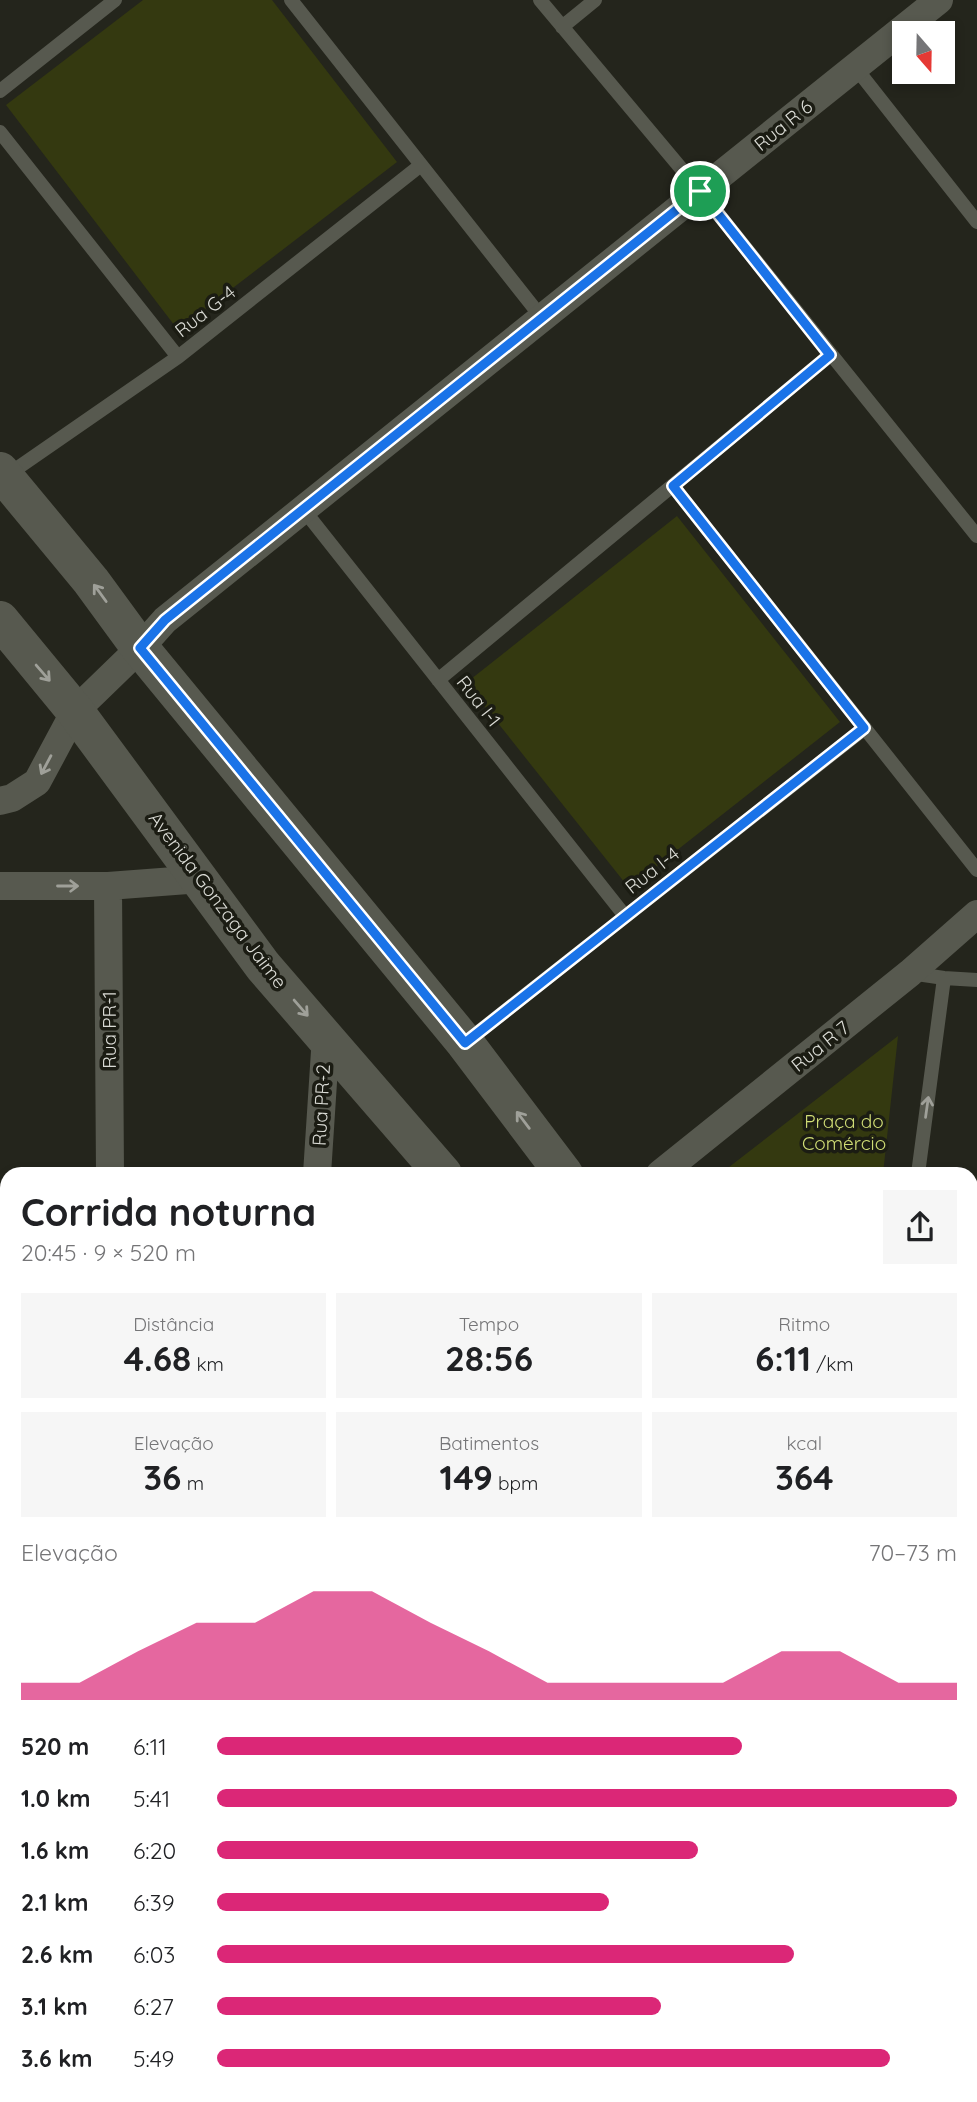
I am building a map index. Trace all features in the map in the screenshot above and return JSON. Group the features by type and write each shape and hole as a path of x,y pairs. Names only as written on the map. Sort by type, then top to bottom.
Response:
{"main road":[{"path":"3,474 91,581 140,648 465,1043 559,1167"},
{"name":"Avenida Gonzaga Jaime","path":"0,620 75,711 263,966 437,1167"}],"street":[{"name":"Rua R 6","path":"0,801 12,798 37,782 75,711 165,620 939,0"},
{"path":"0,886 108,886 201,879"},
{"name":"Rua PR-1","path":"108,886 110,1167"},
{"name":"Rua R 7","path":"669,1167 910,973 977,914"},
{"name":"Rua PR-2","path":"317,1167 326,1036"}],"lane":[{"path":"0,91 116,0"},
{"path":"291,0 542,318"},
{"path":"540,0 700,191 977,536"},
{"path":"562,27 595,0"},
{"path":"855,67 977,222"},
{"path":"0,132 178,357"},
{"name":"Rua G-4","path":"3,474 178,357 422,166"},
{"path":"438,680 830,355"},
{"path":"673,486 977,870"},
{"name":"Rua I-1","path":"303,509 625,916"},
{"name":"Rua I-4","path":"465,1043 864,728"},
{"path":"910,973 977,980"},
{"path":"919,1167 944,978"}],"green space":[{"path":"143,0 272,0 397,162 178,330 6,105"},
{"path":"677,516 840,722 629,888 466,683"},
{"name":"Praça do Comércio","path":"898,1036 884,1167 729,1167"}],"route":[{"path":"700,191 830,355 673,486 864,728 465,1043 140,648 165,620 700,191"}]}
